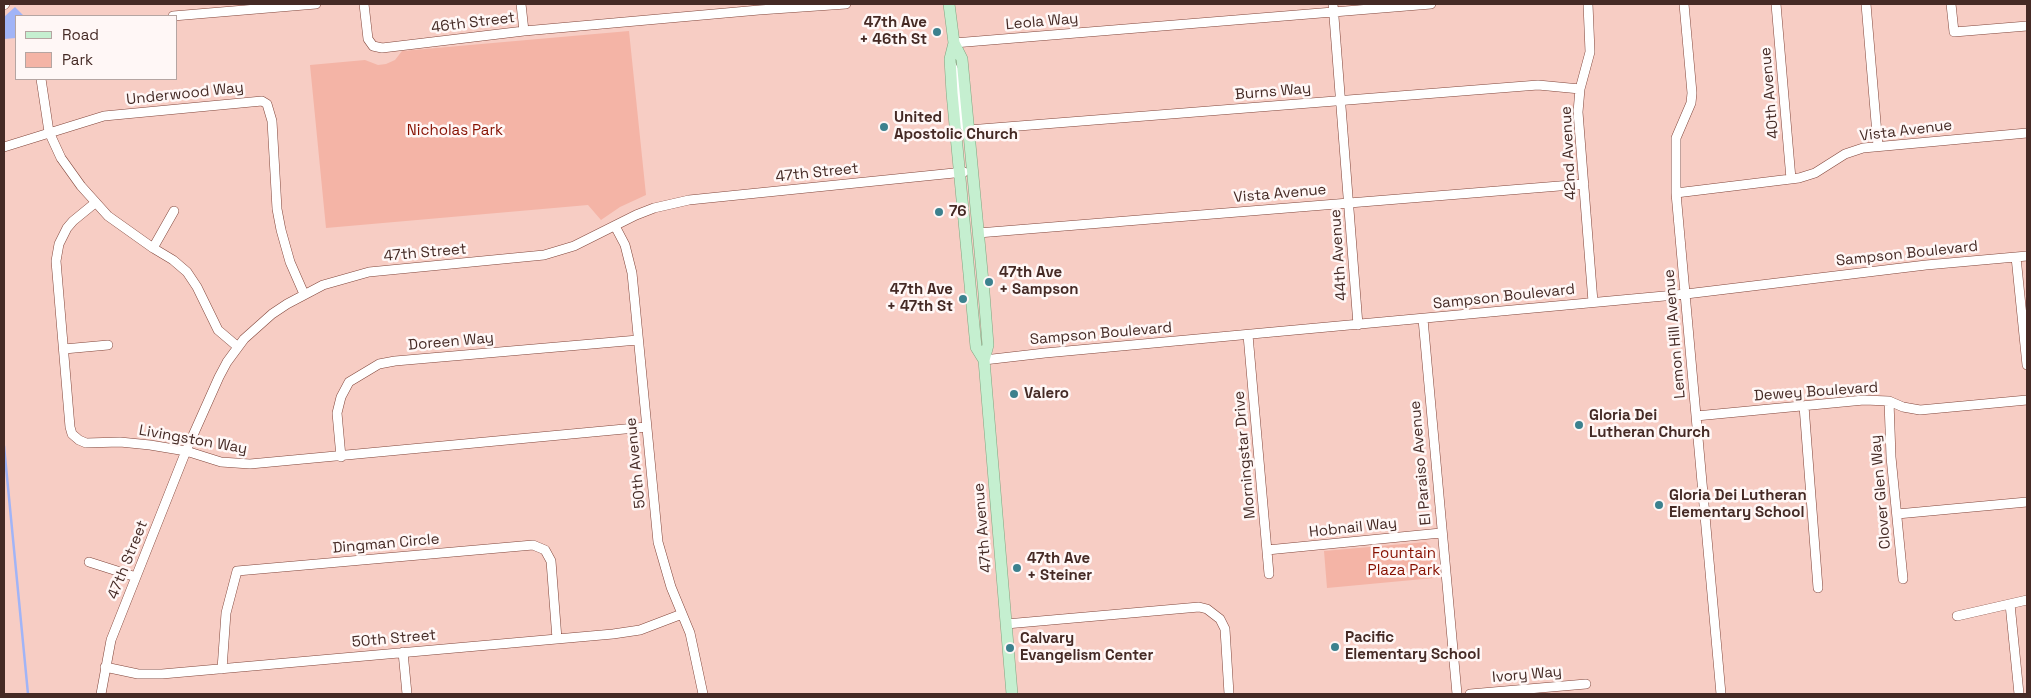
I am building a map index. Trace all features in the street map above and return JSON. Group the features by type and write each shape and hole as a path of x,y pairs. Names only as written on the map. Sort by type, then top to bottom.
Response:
{"main road":[{"name":"47th Avenue","path":"950,4 954,43 950,60 959,172 976,347 984,360"},
{"name":"47th Avenue","path":"954,43 962,59 988,345 984,360 1012,694"}],"street":[{"path":"178,16 316,4"},
{"name":"46th Street","path":"364,4 368,38 373,46 382,48 524,31 739,11 846,4"},
{"path":"521,4 524,31"},
{"name":"Leola Way","path":"954,43 1333,7 1431,4"},
{"name":"42nd Avenue","path":"1588,4 1590,52 1580,89 1578,128 1593,302"},
{"name":"Lemon Hill Avenue","path":"1684,4 1692,93 1691,103 1676,138 1676,193 1720,694"},
{"name":"40th Avenue","path":"1776,4 1791,180"},
{"path":"1866,4 1878,146"},
{"path":"1951,4 1954,32 2027,26"},
{"name":"44th Avenue","path":"1333,7 1358,325"},
{"path":"950,60 957,77 962,123 968,130"},
{"path":"41,80 49,132 69,170 95,203 108,216 173,260 187,272 197,287 218,330 238,347"},
{"name":"Burns Way","path":"968,130 1538,85 1580,89"},
{"name":"Underwood Way","path":"4,147 104,116 262,101 267,104 272,121 281,230 290,262 304,294"},
{"name":"Vista Avenue","path":"1676,193 1791,180 1815,173 1854,151 1878,146 2027,133"},
{"name":"47th Street","path":"100,694 112,640 186,452 219,377 238,347 272,314 304,294 323,285 369,272 544,255 574,246 654,208 689,200 972,171"},
{"name":"Vista Avenue","path":"978,233 1584,184"},
{"name":"Livingston Way","path":"95,203 67,228 57,252 56,269 70,426 72,434 86,443 120,442 150,445 186,452 202,458 240,464 340,457 646,427"},
{"path":"153,248 174,211"},
{"name":"50th Avenue","path":"615,226 630,260 658,542 665,571 695,649 703,694"},
{"name":"Sampson Boulevard","path":"984,360 1686,294 1926,265 2027,256"},
{"path":"2016,257 2027,365"},
{"name":"El Paraiso Avenue","path":"1422,319 1457,694"},
{"name":"Morningstar Drive","path":"1248,335 1269,574"},
{"name":"Doreen Way","path":"340,457 337,421 341,397 349,382 379,364 395,361 638,340"},
{"path":"64,349 108,345"},
{"name":"Dewey Boulevard","path":"1696,416 1864,400 1889,401 1903,407 1920,410 2027,400"},
{"name":"Clover Glen Way","path":"1889,401 1889,426 1903,579"},
{"path":"1804,406 1818,588"},
{"path":"1897,514 2027,502"},
{"name":"Hobnail Way","path":"1267,550 1441,534"},
{"name":"Dingman Circle","path":"222,669 226,613 237,571 533,545 540,546 549,555 551,561 557,639"},
{"path":"89,562 136,577"},
{"path":"1957,616 2027,600"},
{"path":"2010,604 2019,694"},
{"path":"1006,624 1199,608 1207,609 1217,614 1225,629 1229,694"},
{"name":"50th Street","path":"105,667 138,674 151,674 557,639 631,631 657,624 682,614"},
{"path":"403,652 407,694"},
{"name":"Ivory Way","path":"1470,694 1586,684"}],"green space":[{"name":"Nicholas Park","path":"629,31 646,195 620,207 601,220 588,205 326,228 310,65 365,60 378,65 395,60 402,51"},
{"name":"Fountain Plaza Park","path":"1426,542 1432,548 1434,578 1327,588 1324,551"}],"water":[{"path":"15,7 23,15 15,15 15,38 4,39 4,17"}],"waterway":[{"path":"4,446 28,694"}],"place":[{"name":"47th Ave + 46th St","path":"937,32"},
{"name":"United Apostolic Church","path":"884,127"},
{"name":"76","path":"939,212"},
{"name":"47th Ave + Sampson","path":"989,282"},
{"name":"47th Ave + 47th St","path":"963,299"},
{"name":"Valero","path":"1014,394"},
{"name":"Gloria Dei Lutheran Church","path":"1579,425"},
{"name":"Gloria Dei Lutheran Elementary School","path":"1659,505"},
{"name":"47th Ave + Steiner","path":"1017,568"},
{"name":"Pacific Elementary School","path":"1335,647"},
{"name":"Calvary Evangelism Center","path":"1010,648"}]}
